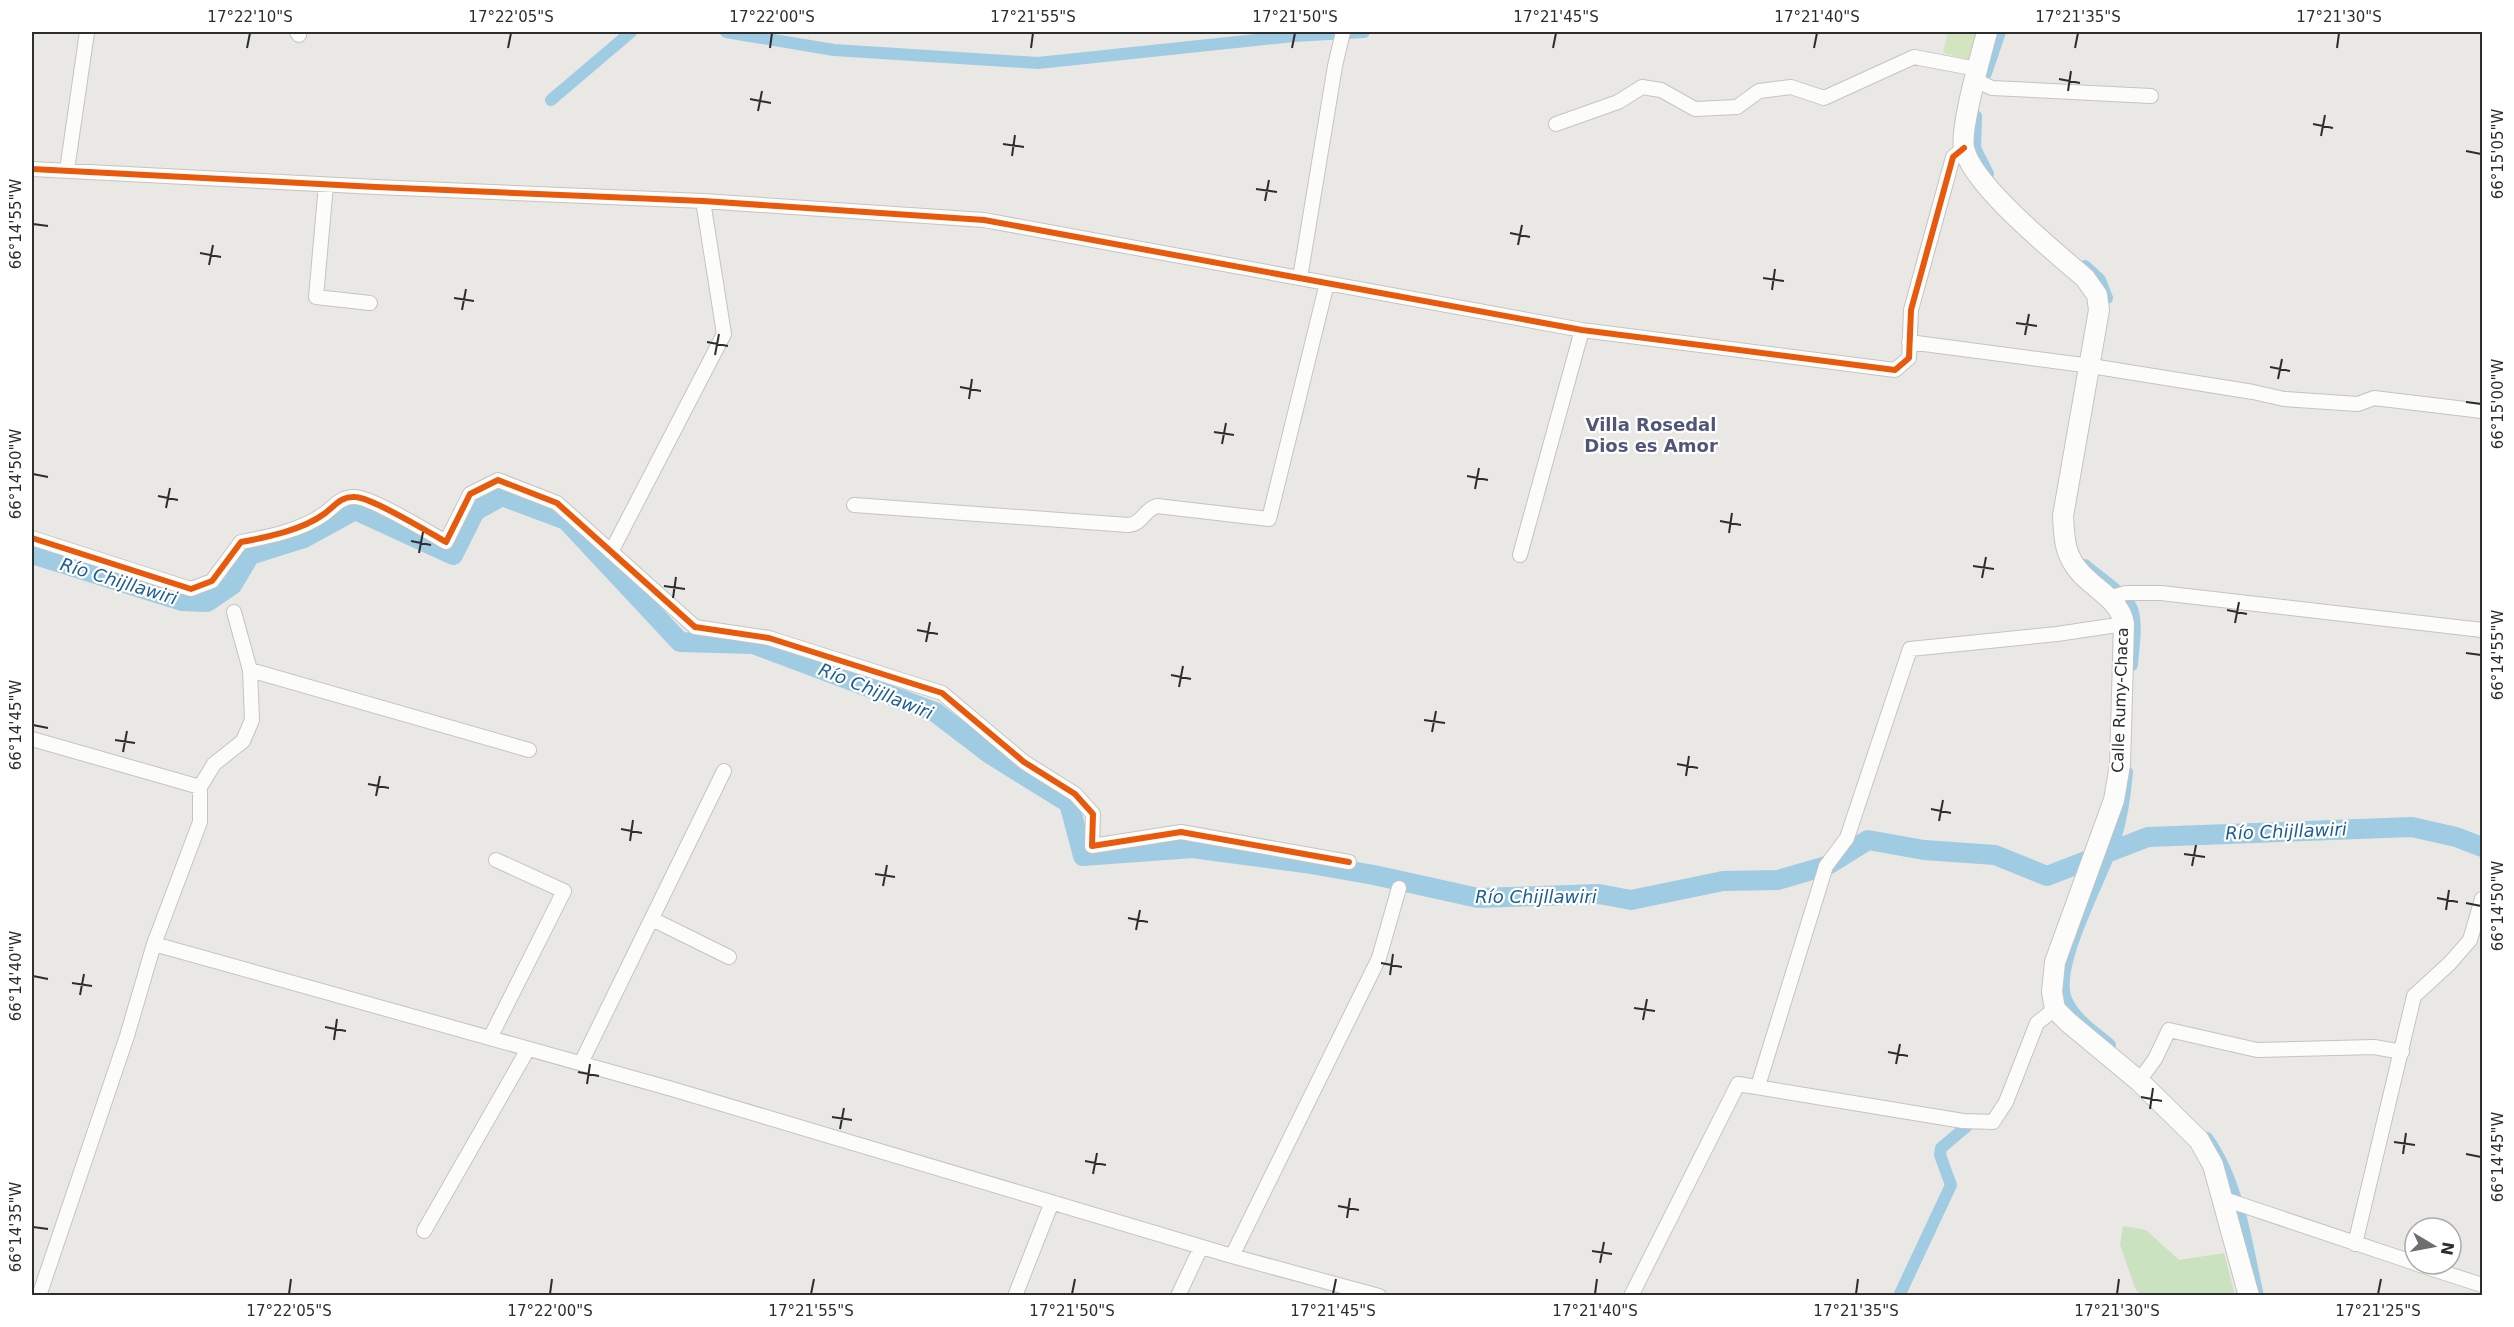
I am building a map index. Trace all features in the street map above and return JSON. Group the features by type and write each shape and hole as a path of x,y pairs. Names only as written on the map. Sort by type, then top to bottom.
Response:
{"street":[{"path":"67,170 87,32"},
{"path":"32,169 703,201 984,220 1582,330 1895,370 1909,358 1911,310 1953,157 1964,148 1964,133 1987,32"},
{"path":"1300,278 1342,37"},
{"path":"1557,123 1618,102 1642,87 1661,90 1695,109 1737,107 1760,91 1791,87 1824,98 1914,57 1976,74 1992,88 2151,96"},
{"name":"Calle Rumy-Chaca","path":"1964,148 1983,184 2085,278 2097,295 2099,310 2098,368 2063,516 2065,541 2072,562 2089,582 2116,596 2123,612 2120,765 2114,800 2055,962 2052,992 2055,1008"},
{"path":"326,184 315,297 370,303"},
{"path":"611,552 724,334 703,201"},
{"path":"854,505 1128,525 1139,522 1150,508 1157,506 1269,519 1327,283"},
{"path":"1520,555 1582,330"},
{"path":"1910,342 2098,368 2253,392 2284,399 2358,404 2374,398 2482,411"},
{"path":"32,538 191,589 212,581 241,542 281,534 323,515 339,500 356,496 446,542 470,494 498,480 557,503 695,627 769,638 942,693 1024,762 1075,794 1093,814 1092,846 1181,832 1349,862"},
{"path":"2116,596 2161,593 2482,630"},
{"path":"39,1296 127,1036 154,944 200,822 200,787 214,764 243,741 252,720 250,670 234,612"},
{"path":"1758,1086 1826,866 1847,838 1910,649 2124,624"},
{"path":"250,670 529,750"},
{"path":"32,739 200,787"},
{"path":"580,1063 724,771"},
{"path":"490,1038 564,891 495,860"},
{"path":"1232,1256 1379,958 1399,888"},
{"path":"2355,1244 2414,996 2450,963 2470,940 2482,899"},
{"path":"652,919 729,957"},
{"path":"154,944 528,1048 1201,1247 1379,1296"},
{"path":"1631,1296 1738,1084 1963,1121 1993,1122 2006,1102 2037,1023 2055,1008 2068,1022 2143,1076 2199,1140 2232,1202 2249,1296"},
{"path":"2143,1076 2169,1030 2257,1050 2374,1047 2402,1052"},
{"path":"424,1231 528,1048"},
{"path":"1015,1296 1052,1202"},
{"path":"2232,1202 2403,1260"},
{"path":"1178,1296 1201,1247"},
{"path":"2454,1276 2482,1285"}],"green space":[{"path":"1948,32 1977,32 1971,60 1943,53"},
{"path":"2123,1226 2146,1230 2179,1260 2224,1253 2235,1295 2141,1295 2135,1288 2120,1245"}],"waterway":[{"path":"551,100 631,32"},
{"path":"726,32 834,50 1038,63 1294,36 1364,32"},
{"path":"1986,73 2000,32"},
{"path":"1976,116 1975,148 1988,174"},
{"path":"2085,266 2100,280 2107,298"},
{"name":"Río Chijllawiri","path":"32,554 182,601 207,602 232,585 250,555 304,538 355,510 453,555 475,511 502,496 566,520 680,642 753,644 935,712 990,754 1069,803 1083,856 1192,848 1374,875 1478,898 1599,894 1631,900 1723,881 1778,880 1826,866 1868,840 1924,850 1995,855 2047,876 2148,837 2412,827 2456,837 2482,847"},
{"path":"2085,565 2126,599 2133,612 2135,625 2132,665"},
{"path":"2110,1045 2074,1013 2066,999 2064,984 2072,944 2115,839 2123,806 2127,772"},
{"path":"1899,1296 1951,1185 1940,1155 1941,1148 1966,1127"},
{"path":"2207,1138 2218,1155 2234,1194 2258,1296"}],"cycle path":[{"path":"32,169 703,201 984,220 1582,330 1895,370 1909,358 1911,310 1953,157 1964,148"},
{"path":"32,538 191,589 212,581 241,542 295,529 315,520 342,500 350,497 374,503 446,542 470,494 498,480 557,503 695,627 769,638 942,693 1024,762 1075,794 1093,814 1092,846 1181,832 1349,862"}],"district":[{"name":"Villa Rosedal Dios es Amor","path":"1651,434"}]}
